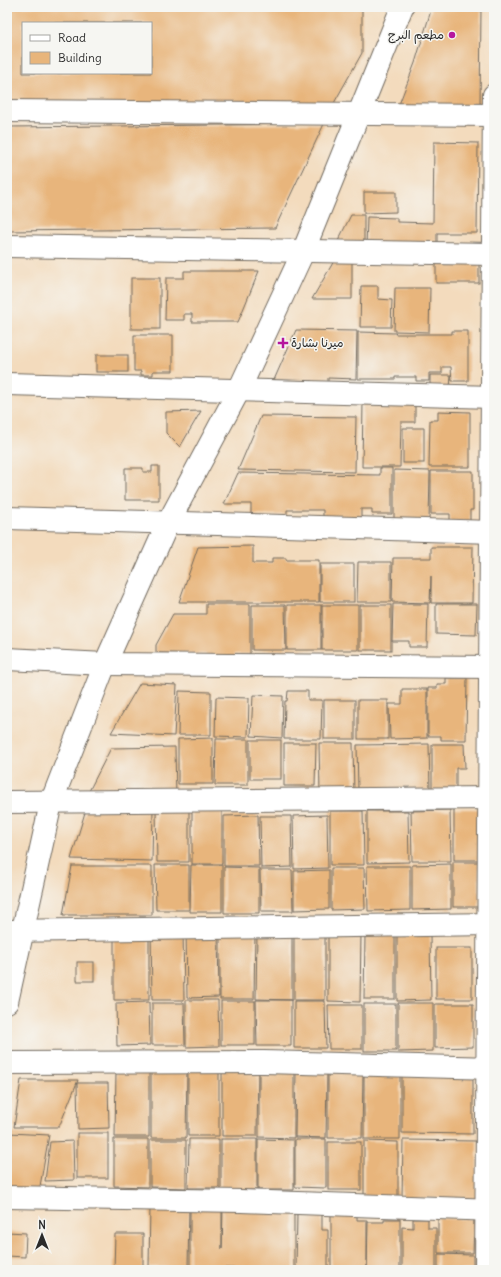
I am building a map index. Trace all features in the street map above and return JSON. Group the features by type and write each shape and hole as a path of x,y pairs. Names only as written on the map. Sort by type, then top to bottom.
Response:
{"street":[{"path":"7,1002 15,931 51,803 105,664 168,523 239,390 303,252 402,7"},
{"path":"486,1270 490,1210 492,924 491,798 494,96"},
{"path":"7,112 494,115"},
{"path":"7,246 493,254"},
{"path":"7,384 492,397"},
{"path":"7,518 493,532"},
{"path":"7,659 105,664 492,667"},
{"path":"7,802 51,803 491,798"},
{"path":"15,931 492,924"},
{"path":"7,1063 264,1062 491,1068"},
{"path":"7,1197 241,1201 490,1210"}],"building":[{"path":"7,7 362,7 362,53 334,103 7,106"},
{"path":"432,7 481,7 480,107 398,107 415,63"},
{"path":"324,124 275,228 7,231 7,127"},
{"path":"434,142 478,143 477,233 437,233 437,243 366,248 367,217 397,218 397,222 433,223"},
{"path":"364,192 396,192 396,212 364,213"},
{"path":"351,215 364,215 364,249 334,249"},
{"path":"436,258 479,258 479,283 436,283"},
{"path":"334,261 352,261 352,299 312,299"},
{"path":"184,271 259,271 238,322 192,322 192,314 184,314 184,320 165,320 166,278 184,278"},
{"path":"131,278 160,278 160,329 131,329"},
{"path":"361,286 378,286 378,299 392,300 391,327 360,327"},
{"path":"395,288 430,288 429,332 394,331"},
{"path":"296,330 357,331 356,379 328,378 328,387 312,387 312,381 274,380"},
{"path":"452,331 468,331 468,381 452,381 451,367 442,367 442,373 429,373 429,381 416,381 416,377 395,377 395,379 358,379 358,332 396,333 395,334 452,334"},
{"path":"134,335 173,335 173,371 153,371 153,375 141,375 141,371 134,371"},
{"path":"96,355 128,355 128,372 96,372"},
{"path":"430,375 451,375 450,389 430,389"},
{"path":"363,401 415,401 415,422 401,422 400,467 362,467"},
{"path":"201,411 180,447 166,433 166,412"},
{"path":"438,411 470,412 470,467 429,467 430,420 438,420"},
{"path":"261,416 356,417 355,472 238,470"},
{"path":"403,428 424,428 424,463 403,463"},
{"path":"152,466 159,466 159,500 125,500 125,468 143,468 143,472 152,472"},
{"path":"380,468 392,468 392,514 372,514 372,509 361,509 361,520 323,520 323,510 287,510 287,515 251,514 251,504 224,504 238,473 380,475"},
{"path":"394,470 430,471 429,522 394,521"},
{"path":"431,471 473,471 473,510 470,510 470,521 450,521 450,514 431,514"},
{"path":"253,546 253,563 272,563 272,558 286,558 286,560 319,560 319,602 179,602 198,547"},
{"path":"431,547 473,547 472,603 431,603 431,576 430,603 392,602 393,558 431,558"},
{"path":"358,562 391,562 391,602 357,602"},
{"path":"320,564 354,564 354,602 320,602"},
{"path":"206,604 250,604 250,654 235,654 235,658 206,658 206,654 156,653 156,645 173,614 206,614"},
{"path":"393,604 428,604 427,647 409,647 409,641 392,641"},
{"path":"436,604 477,604 476,635 436,634"},
{"path":"252,605 285,605 286,650 252,650"},
{"path":"287,605 321,605 321,650 287,650"},
{"path":"322,605 358,605 358,650 322,650"},
{"path":"360,605 391,605 391,650 360,650"},
{"path":"446,678 467,678 466,740 441,740 441,736 428,736 428,688 437,688 437,684 446,684"},
{"path":"140,683 177,685 174,736 111,733"},
{"path":"402,689 427,689 427,738 390,739 389,704 402,704"},
{"path":"179,691 211,692 211,735 178,735"},
{"path":"288,691 308,691 308,700 322,700 321,739 284,739 285,701 287,701"},
{"path":"253,695 283,696 282,738 251,736"},
{"path":"216,697 249,698 248,737 215,736"},
{"path":"324,700 355,700 355,739 324,739"},
{"path":"358,700 388,700 388,739 358,739"},
{"path":"213,738 213,784 178,784 178,739"},
{"path":"216,739 248,739 248,785 215,785"},
{"path":"250,740 281,740 281,779 250,779"},
{"path":"284,743 316,743 315,786 284,786"},
{"path":"319,743 353,743 354,794 320,794"},
{"path":"429,744 430,790 358,790 357,745"},
{"path":"432,744 464,744 465,768 456,768 456,790 432,790"},
{"path":"175,747 176,798 88,793 111,748"},
{"path":"86,809 153,810 152,861 71,859"},
{"path":"454,809 479,809 479,860 454,860"},
{"path":"450,810 451,861 412,861 411,811"},
{"path":"156,811 189,811 189,862 157,862"},
{"path":"192,811 222,811 222,864 192,864"},
{"path":"330,811 363,811 364,865 330,865"},
{"path":"367,811 408,811 409,862 367,863"},
{"path":"258,815 259,866 224,866 224,816"},
{"path":"327,815 328,868 294,869 293,816"},
{"path":"260,816 291,816 292,867 261,868"},
{"path":"453,862 479,862 479,907 453,907"},
{"path":"451,864 451,909 412,910 412,865"},
{"path":"155,865 189,865 189,910 156,910"},
{"path":"191,865 222,865 222,912 190,912"},
{"path":"72,866 152,866 152,915 63,915"},
{"path":"367,866 410,866 410,910 368,911"},
{"path":"224,867 259,868 259,913 224,913"},
{"path":"331,868 364,868 365,909 331,910"},
{"path":"260,870 292,870 293,911 261,911"},
{"path":"329,870 329,909 294,910 294,871"},
{"path":"183,928 184,1000 152,1000 151,929"},
{"path":"114,929 149,929 149,1000 114,1000"},
{"path":"186,931 218,931 219,997 187,998"},
{"path":"220,931 255,931 254,999 220,999"},
{"path":"257,933 292,933 292,1000 256,999"},
{"path":"294,933 325,933 325,1000 294,1000"},
{"path":"328,933 361,933 360,1002 328,1001"},
{"path":"397,934 430,934 431,1000 397,1001"},
{"path":"365,935 395,935 395,999 364,999"},
{"path":"436,948 472,948 472,999 436,999"},
{"path":"77,962 94,962 94,981 77,981"},
{"path":"186,1000 218,1000 219,1046 186,1047"},
{"path":"256,1000 291,1000 291,1046 257,1046"},
{"path":"221,1001 255,1001 255,1045 221,1045"},
{"path":"294,1001 325,1001 326,1048 294,1048"},
{"path":"149,1002 150,1045 117,1046 116,1003"},
{"path":"152,1003 184,1003 185,1045 152,1045"},
{"path":"398,1003 433,1003 433,1051 398,1052"},
{"path":"364,1004 396,1004 396,1051 364,1051"},
{"path":"435,1004 473,1004 473,1047 435,1048"},
{"path":"328,1005 362,1005 362,1049 329,1049"},
{"path":"188,1067 219,1068 219,1136 188,1136"},
{"path":"222,1067 258,1067 257,1136 222,1136"},
{"path":"151,1069 187,1069 186,1138 151,1138"},
{"path":"116,1070 149,1070 149,1137 115,1137"},
{"path":"259,1071 294,1071 294,1138 259,1137"},
{"path":"296,1072 327,1072 326,1138 295,1137"},
{"path":"328,1073 363,1073 362,1138 328,1138"},
{"path":"364,1075 400,1076 400,1139 364,1139"},
{"path":"402,1075 473,1075 473,1134 402,1133"},
{"path":"21,1080 78,1080 59,1127 14,1127"},
{"path":"77,1083 108,1083 109,1128 78,1129"},
{"path":"9,1133 49,1135 39,1192 7,1190 7,1142"},
{"path":"77,1133 108,1133 108,1178 77,1178"},
{"path":"114,1139 148,1139 148,1187 114,1186"},
{"path":"189,1139 219,1139 219,1188 188,1188"},
{"path":"221,1139 257,1139 257,1190 221,1190"},
{"path":"258,1139 294,1140 294,1190 258,1190"},
{"path":"295,1139 326,1139 326,1188 295,1187"},
{"path":"150,1140 186,1140 186,1188 150,1187"},
{"path":"403,1140 477,1141 477,1199 402,1198"},
{"path":"73,1141 74,1180 45,1181 50,1142"},
{"path":"364,1141 398,1142 398,1196 364,1196"},
{"path":"328,1142 361,1142 361,1190 328,1190"},
{"path":"150,1206 189,1206 188,1267 149,1267"},
{"path":"190,1206 222,1207 222,1249 223,1207 294,1211 294,1270 190,1267"},
{"path":"297,1213 322,1213 322,1230 328,1230 328,1270 296,1270"},
{"path":"331,1213 357,1213 357,1220 367,1220 367,1270 331,1270"},
{"path":"384,1219 400,1219 400,1270 367,1270 368,1222 384,1222"},
{"path":"413,1219 428,1219 428,1228 436,1228 436,1270 402,1270 402,1227 413,1228"},
{"path":"438,1219 474,1219 473,1253 438,1253"},
{"path":"7,1232 26,1233 25,1257 7,1256"},
{"path":"115,1234 143,1234 143,1270 114,1270"},
{"path":"438,1254 473,1255 473,1270 438,1270"}],"place":[{"name":"مطعم البرج","path":"452,35"},
{"name":"ميرنا بشارة","path":"283,343"}]}
